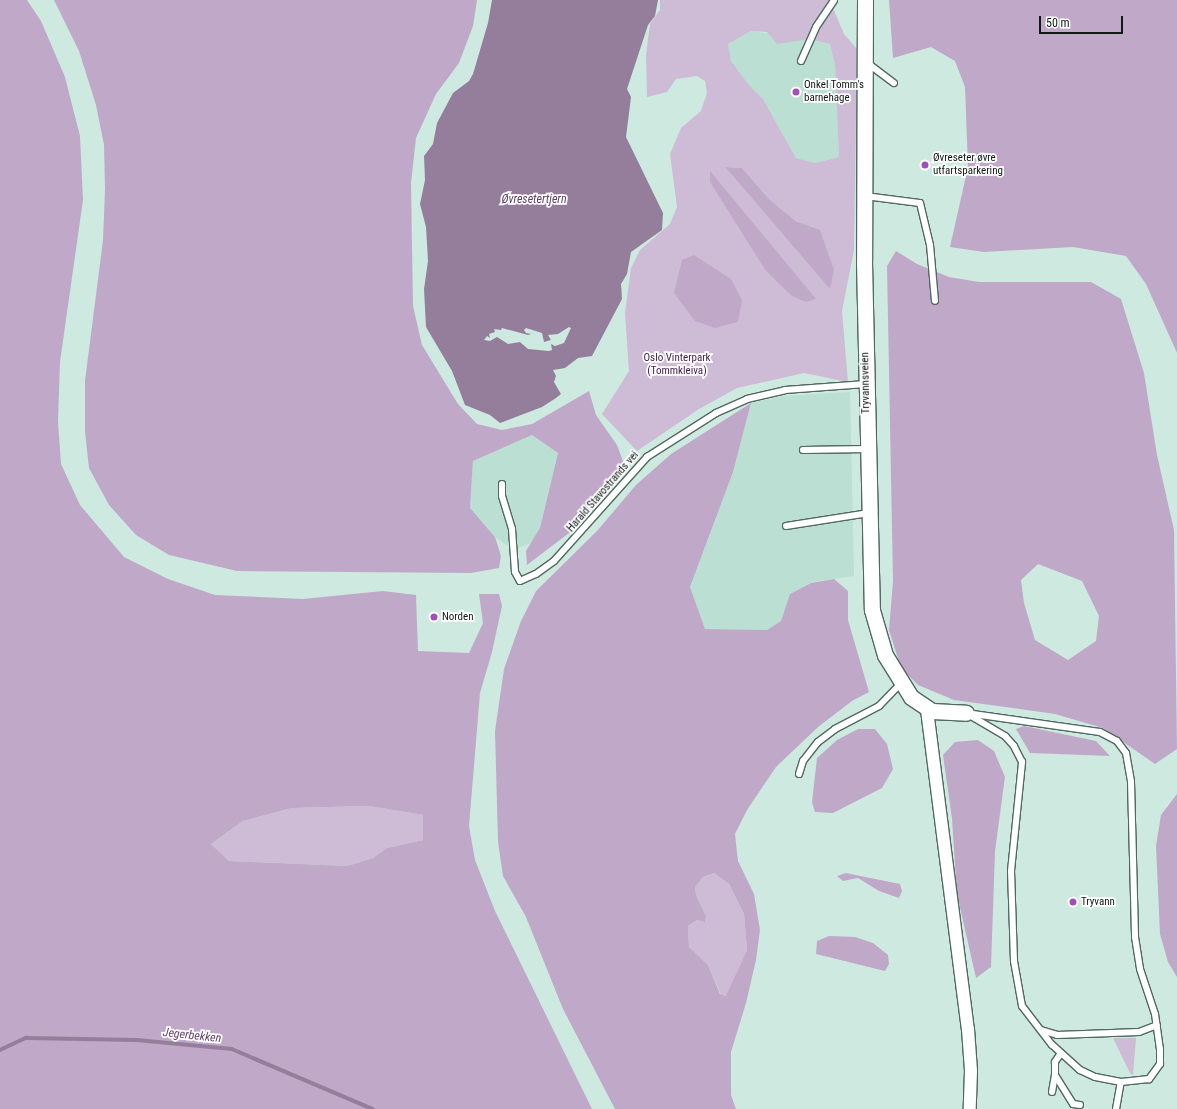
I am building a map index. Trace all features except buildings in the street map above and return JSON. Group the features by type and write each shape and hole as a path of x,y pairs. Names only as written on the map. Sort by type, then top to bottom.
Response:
{"street":[{"name":"Tryvannsveien","path":"865,0 863,196 868,513 874,622 885,655 901,684 911,697 927,710"},
{"path":"966,713 927,710 968,1029 972,1071 970,1109"}],"lane":[{"path":"801,61 816,27 834,0"},
{"path":"865,62 894,83"},
{"path":"863,196 920,203 930,245 935,301"},
{"name":"Harald Stavostrands vei","path":"502,484 502,496 512,529 515,572 520,581 536,574 554,561 644,460 716,413 735,403 785,390 866,384"},
{"path":"803,450 867,449"},
{"path":"786,526 868,513"},
{"path":"799,774 803,761 822,738 874,710 901,684"},
{"path":"966,713 1084,728 1110,736 1123,747 1129,760 1131,782 1135,937 1140,969 1157,1025 1160,1058 1158,1070 1149,1079 1121,1082 1086,1074 1061,1053 1022,1006 1014,961 1011,871 1022,762 1014,746 1005,736 966,713"},
{"path":"1041,1030 1062,1035 1139,1032 1157,1025"},
{"path":"1052,1092 1055,1075 1055,1062 1061,1053"},
{"path":"1055,1075 1073,1104 1080,1104"},
{"path":"1116,1109 1121,1082"}],"shaded area":[{"path":"0,0 27,0 41,21 65,77 80,136 83,200 60,362 58,421 61,464 80,505 124,557 168,579 215,595 303,599 383,591 416,595 418,651 469,653 483,623 479,594 499,594 502,606 492,652 480,693 469,826 475,860 495,911 592,1109 0,1109","holes":["369,806 423,815 423,840 387,848 373,858 347,866 229,861 211,844 243,821 292,808"]},
{"path":"54,0 477,0 473,26 459,63 436,94 416,138 411,183 413,306 422,345 458,404 477,424 502,430 532,424 589,391 596,415 617,445 624,464 602,497 569,533 527,565 526,551 540,528 558,453 532,435 473,461 470,508 495,537 501,556 499,568 471,573 237,571 169,555 136,535 109,505 89,468 85,432 85,381 103,240 105,189 104,145 96,105 79,51"},
{"path":"889,0 1177,0 1177,353 1146,284 1126,256 1073,247 984,252 950,247 968,167 965,87 955,61 931,47 893,58"},
{"name":"Onkel Tomm's barnehage","path":"751,31 810,39 830,44 835,65 839,157 815,163 796,158 763,99 749,85 731,61 728,44"},
{"path":"725,167 742,168 769,199 797,222 820,230 834,270 830,289"},
{"path":"710,171 816,299 806,302 792,296 766,271 710,182"},
{"path":"896,251 917,264 949,277 979,282 1091,282 1121,299 1144,373 1157,455 1174,530 1177,749 1155,764 1103,728 1055,714 954,700 918,685 901,668 889,630 893,581 887,266","holes":["1038,564 1082,581 1099,616 1096,641 1068,660 1035,640 1024,603 1021,580"]},
{"path":"694,255 731,279 742,300 738,322 715,328 695,321 674,293 682,260"},
{"path":"850,392 854,576 812,582 790,594 781,621 767,630 705,629 690,587 733,472 751,403 783,396"},
{"path":"751,403 733,472 690,587 705,629 767,630 781,621 790,594 811,583 834,579 848,591 848,620 869,692 852,701 818,727 776,767 747,810 735,834 738,861 754,894 760,930 756,960 746,1003 731,1052 731,1095 736,1109 615,1109 563,1009 526,917 503,876 498,842 495,731 504,669 521,621 536,591 597,531 636,485 671,454","holes":["714,873 729,884 744,914 747,950 726,996 720,994 708,965 689,947 688,926 697,920 705,922 706,916 696,895 695,887 703,877"]},
{"path":"532,435 558,453 540,528 533,542 514,550 495,537 470,508 473,461"},
{"path":"1024,726 1096,741 1110,756 1030,753 1016,729"},
{"path":"858,729 875,729 887,744 893,769 882,788 833,813 815,812 812,802 817,758 837,740"},
{"path":"978,740 994,751 1005,777 995,851 991,967 976,978 957,894 952,819 943,755 955,742"},
{"path":"1177,794 1177,977 1168,962 1160,934 1156,846 1161,815"},
{"path":"846,873 900,884 902,891 899,898 879,891 858,878 843,881 837,876"},
{"path":"829,936 855,937 873,943 888,955 889,964 885,971 816,954 817,941"}],"green space":[{"name":"Oslo Vinterpark (Tommkleiva)","path":"660,0 836,0 833,8 844,34 857,49 854,250 842,311 848,382 804,373 737,388 699,409 637,451 602,414 629,371 625,313 631,268 640,250 670,224 677,207 670,154 681,128 701,111 707,93 705,81 697,76 676,79 667,92 647,97 646,55 650,24 660,10","holes":["751,31 767,32 777,44 810,39 830,44 835,65 839,157 815,163 796,158 763,99 749,85 731,61 728,44","725,167 742,168 769,199 797,222 830,288"]},
{"path":"369,806 423,815 423,840 387,848 373,858 347,866 229,861 211,844 243,821 292,808"},
{"path":"714,873 729,884 744,914 747,950 727,996 721,995 708,965 689,947 688,926 697,920 705,922 706,916 696,895 695,887 703,877"},
{"path":"1113,1038 1136,1038 1133,1075 1130,1073"}],"water":[{"name":"Øvresetertjern","path":"492,0 658,0 655,16 648,25 627,89 631,97 626,137 663,213 662,230 631,252 627,274 621,284 622,299 592,356 578,358 565,368 553,370 556,376 554,382 561,394 542,407 500,423 490,415 465,405 452,371 426,327 424,289 428,261 426,227 420,204 425,180 424,156 433,144 437,123 453,93 469,81 473,74 488,23","holes":["569,327 571,328 564,343 555,346 551,344 552,350 549,351 528,349 520,342 508,344 497,337 490,341 484,340 487,336 490,338 489,334 495,332 494,329 501,330 502,328 528,335 531,334 526,333 524,330 526,328 542,333 544,342 551,340 548,335 558,334"]}],"waterway":[{"name":"Jegerbekken","path":"0,1050 26,1038 137,1040 232,1049 373,1109"}],"place":[{"name":"Onkel Tomm's barnehage","path":"796,92"},
{"name":"Øvreseter øvre utfartsparkering","path":"925,165"},
{"name":"Norden","path":"434,617"},
{"name":"Tryvann","path":"1073,902"}]}
